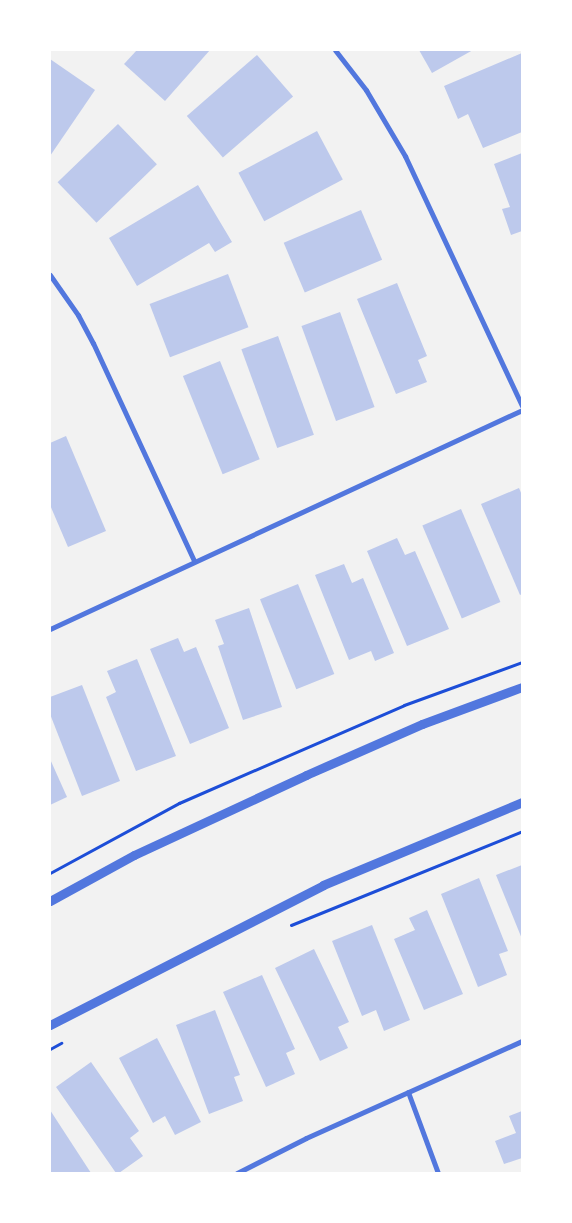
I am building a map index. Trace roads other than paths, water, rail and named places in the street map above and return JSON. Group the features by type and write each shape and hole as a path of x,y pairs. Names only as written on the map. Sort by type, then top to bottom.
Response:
{"street":[{"path":"335,50 366,90 405,156 522,406"},
{"path":"50,275 78,315 93,343 194,561"},
{"path":"50,628 522,410"},
{"path":"50,901 134,855 306,775 422,724 522,687"},
{"path":"50,1024 323,885 522,802"},
{"path":"238,1173 306,1138 522,1041"},
{"path":"408,1092 438,1173"}]}
